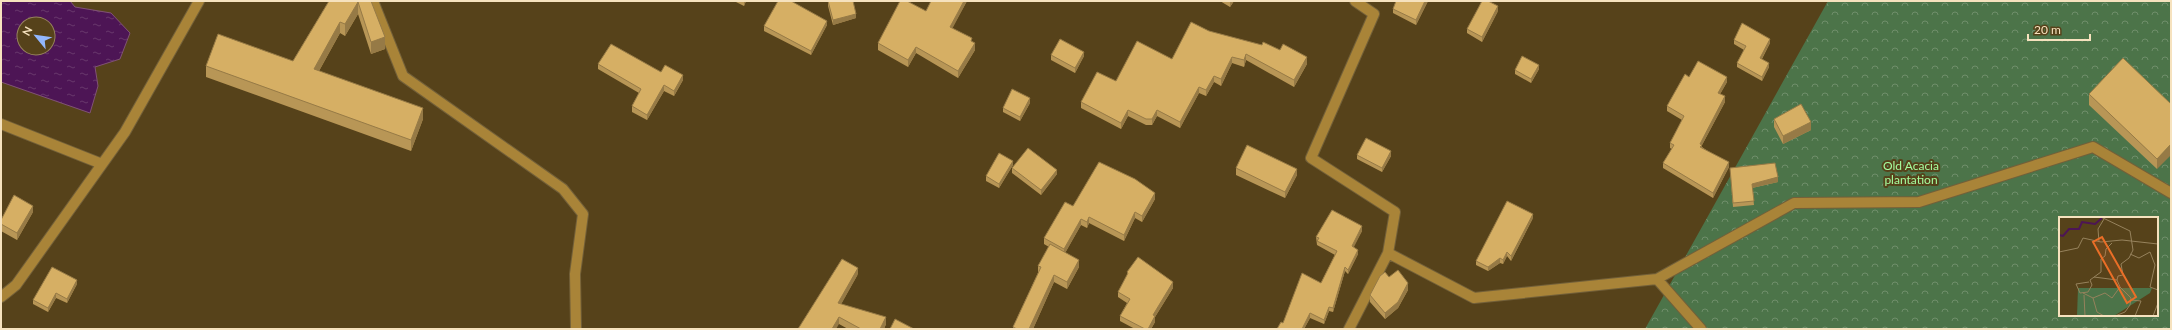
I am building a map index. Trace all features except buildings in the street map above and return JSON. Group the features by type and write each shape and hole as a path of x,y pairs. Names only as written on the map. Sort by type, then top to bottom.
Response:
{"street":[{"path":"1,297 16,285 125,132 199,1"},
{"path":"373,1 403,76 564,189 583,214 575,274 576,329"},
{"path":"1349,329 1388,253 1394,212 1311,158 1374,14 1355,1"},
{"path":"1,124 102,164"},
{"path":"1388,253 1474,298 1657,279 1794,203 1920,202 2093,147 2171,192"},
{"path":"1657,279 1701,329"}],"green space":[{"name":"Old Acacia plantation","path":"1828,1 2171,1 2171,329 1645,329"}],"water":[{"path":"1,1 70,1 75,7 111,13 130,33 120,59 95,67 98,86 90,113 1,82"}]}
